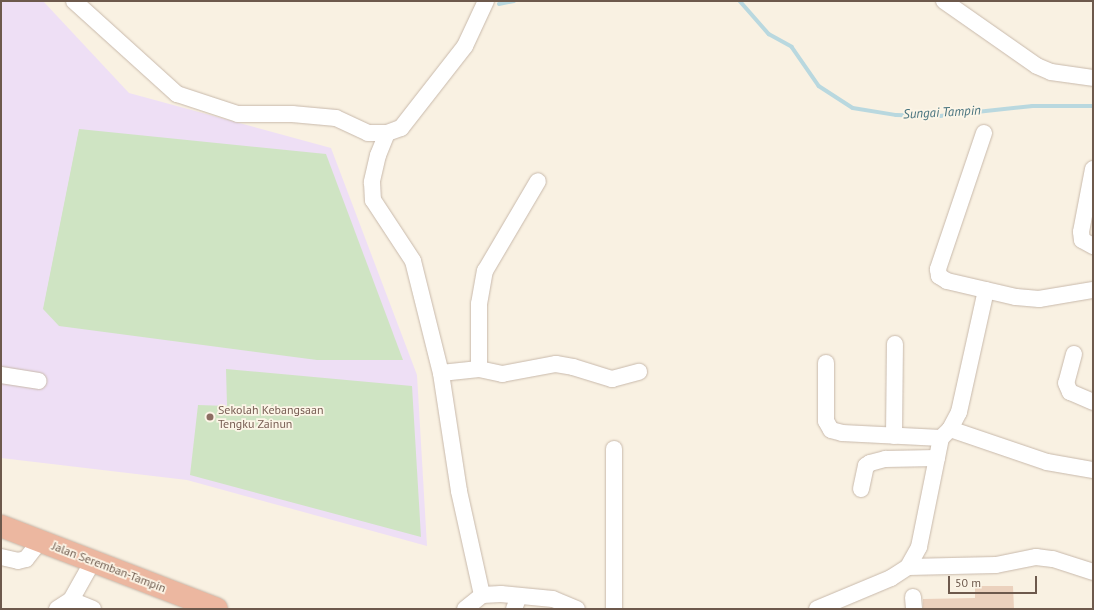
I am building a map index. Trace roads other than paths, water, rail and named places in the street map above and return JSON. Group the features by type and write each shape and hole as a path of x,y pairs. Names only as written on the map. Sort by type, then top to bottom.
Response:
{"highway":[{"name":"Jalan Seremban-Tampin","path":"1,526 93,560 193,603 216,609"}],"street":[{"path":"74,1 177,94 238,114 292,114 336,118 368,133 387,133 401,128 465,46 486,1"},
{"path":"944,1 1037,66 1051,72 1093,78"},
{"path":"387,133 378,155 372,182 373,200 413,261 441,373 459,491 482,595"},
{"path":"984,133 938,268 939,276 947,281 1016,297 1039,299 1093,290"},
{"path":"1093,169 1081,232 1082,240 1093,246"},
{"path":"479,369 479,304 485,272 538,181"},
{"path":"817,609 891,578 908,567 919,547 937,458 945,433 959,412 986,290"},
{"path":"894,436 895,344"},
{"path":"1074,354 1066,383 1070,392 1093,402"},
{"path":"826,363 827,426 842,433 894,436 945,433 1047,462 1093,470"},
{"path":"441,373 479,369 502,374 565,365 612,379 639,372"},
{"path":"1,375 39,381"},
{"path":"614,449 614,609"},
{"path":"861,490 866,466 870,463 885,459 937,458"},
{"path":"1,557 18,561 26,559 40,541"},
{"path":"908,567 996,566 1036,557 1053,559 1093,572"},
{"path":"58,609 71,600 93,560"},
{"path":"482,595 516,602 553,599 577,609"},
{"path":"465,609 482,595"},
{"path":"71,600 93,609"}],"waterway":[{"name":"Sungai Tampin","path":"499,4 514,1"},
{"name":"Sungai Tampin","path":"740,1 769,34 792,47 819,86 853,108 896,115 940,116 1032,106 1093,106"}],"place":[{"name":"Sekolah Kebangsaan Tengku Zainun","path":"210,417"}]}
